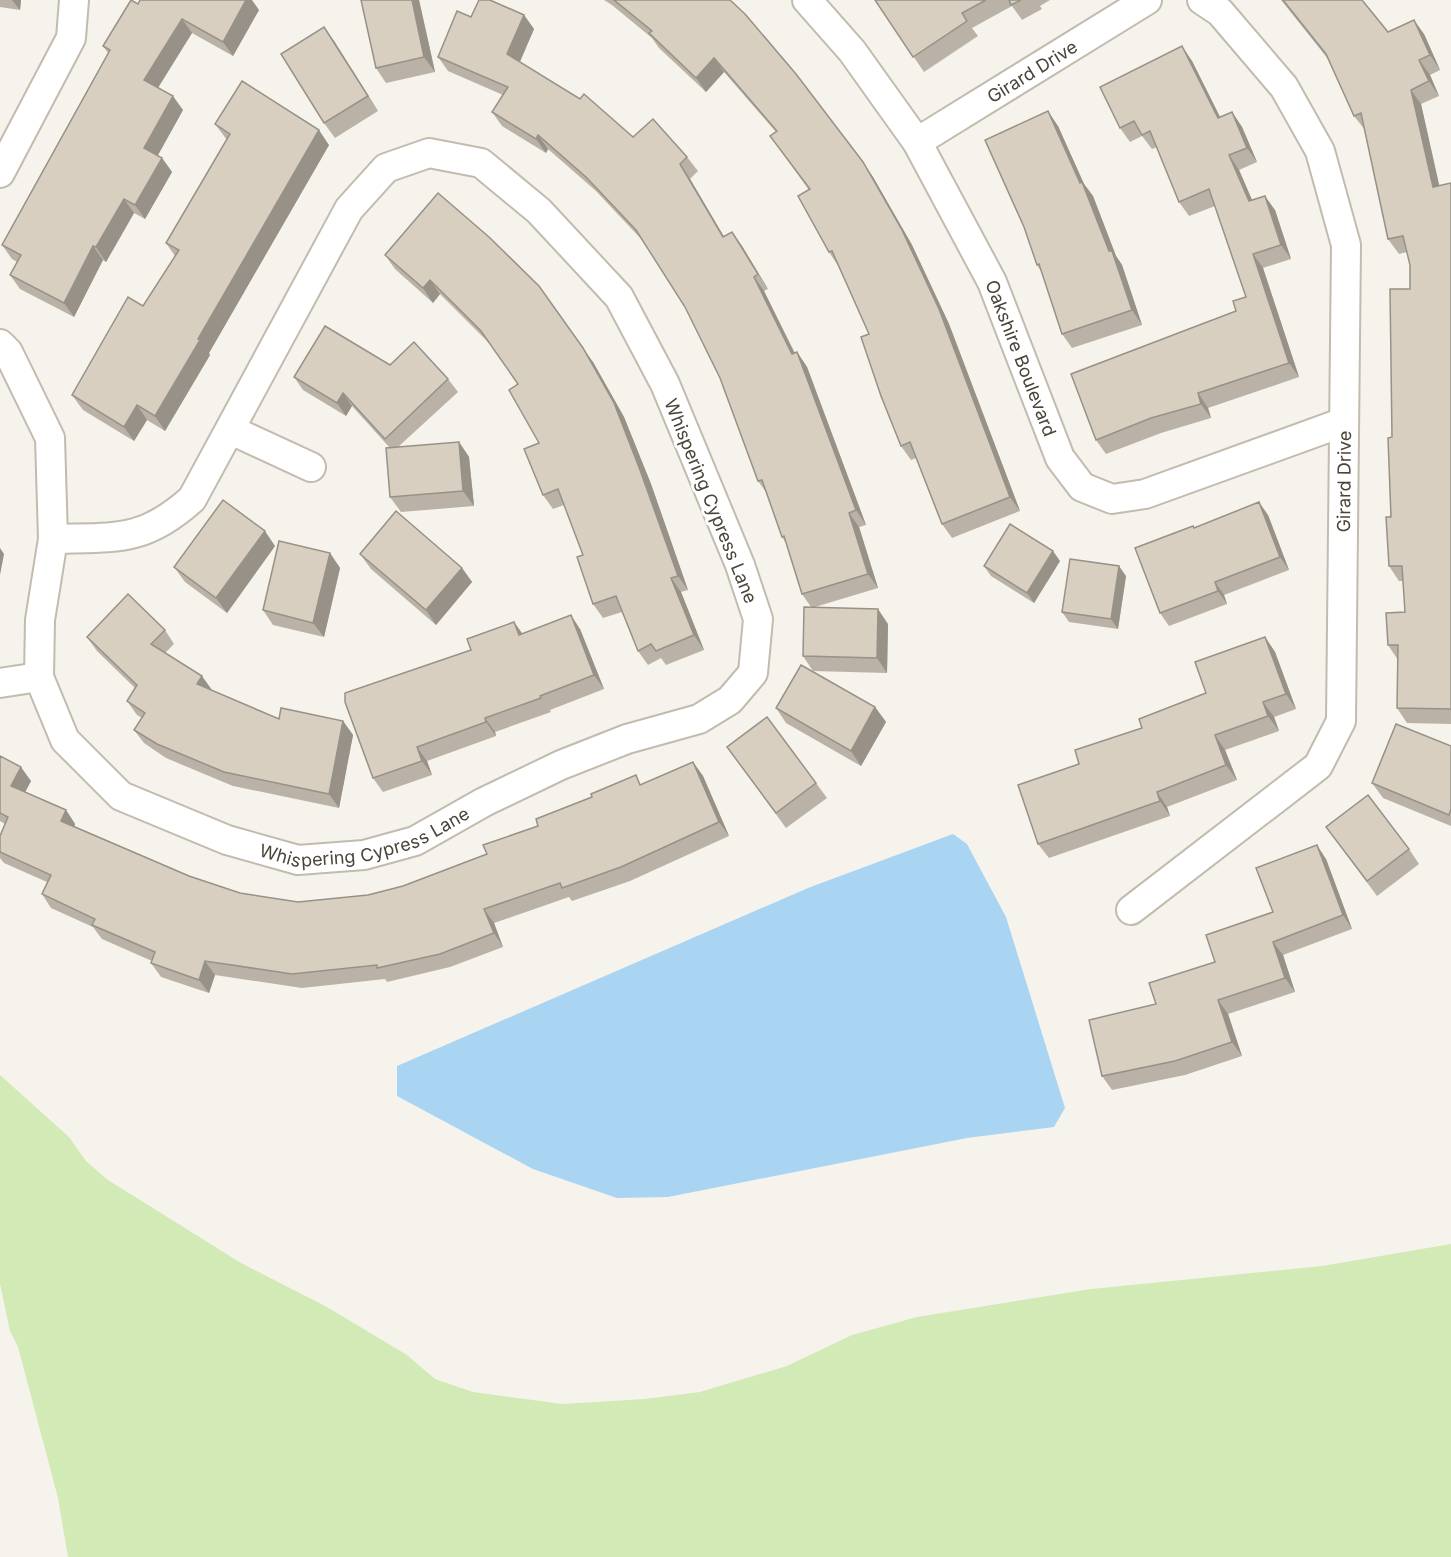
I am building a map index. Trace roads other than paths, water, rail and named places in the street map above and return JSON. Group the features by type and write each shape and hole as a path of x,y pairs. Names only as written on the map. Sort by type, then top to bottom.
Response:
{"street":[{"path":"0,173 71,38 75,0"},
{"name":"Oakshire Boulevard","path":"807,0 852,51 917,142 992,282 1060,458 1082,487 1112,499 1145,494 1344,422"},
{"name":"Girard Drive","path":"917,142 1147,0"},
{"name":"Girard Drive","path":"1131,910 1318,766 1341,721 1346,245 1320,151 1284,87 1220,12 1202,0"},
{"name":"Whispering Cypress Lane","path":"0,344 8,352 50,438 53,539 40,620 39,677 65,740 121,796 227,840 298,860 364,855 415,841 484,802 561,765 627,739 699,719 730,700 753,673 758,619 740,565 665,384 619,297 539,211 481,163 429,153 386,168 350,209 192,499 169,520 129,536 53,539"},
{"path":"231,430 311,467"},
{"path":"0,683 39,677"}],"water":[{"path":"953,834 967,844 1006,917 1065,1108 1054,1127 967,1138 668,1197 617,1198 533,1169 397,1096 397,1066 808,888"}]}
